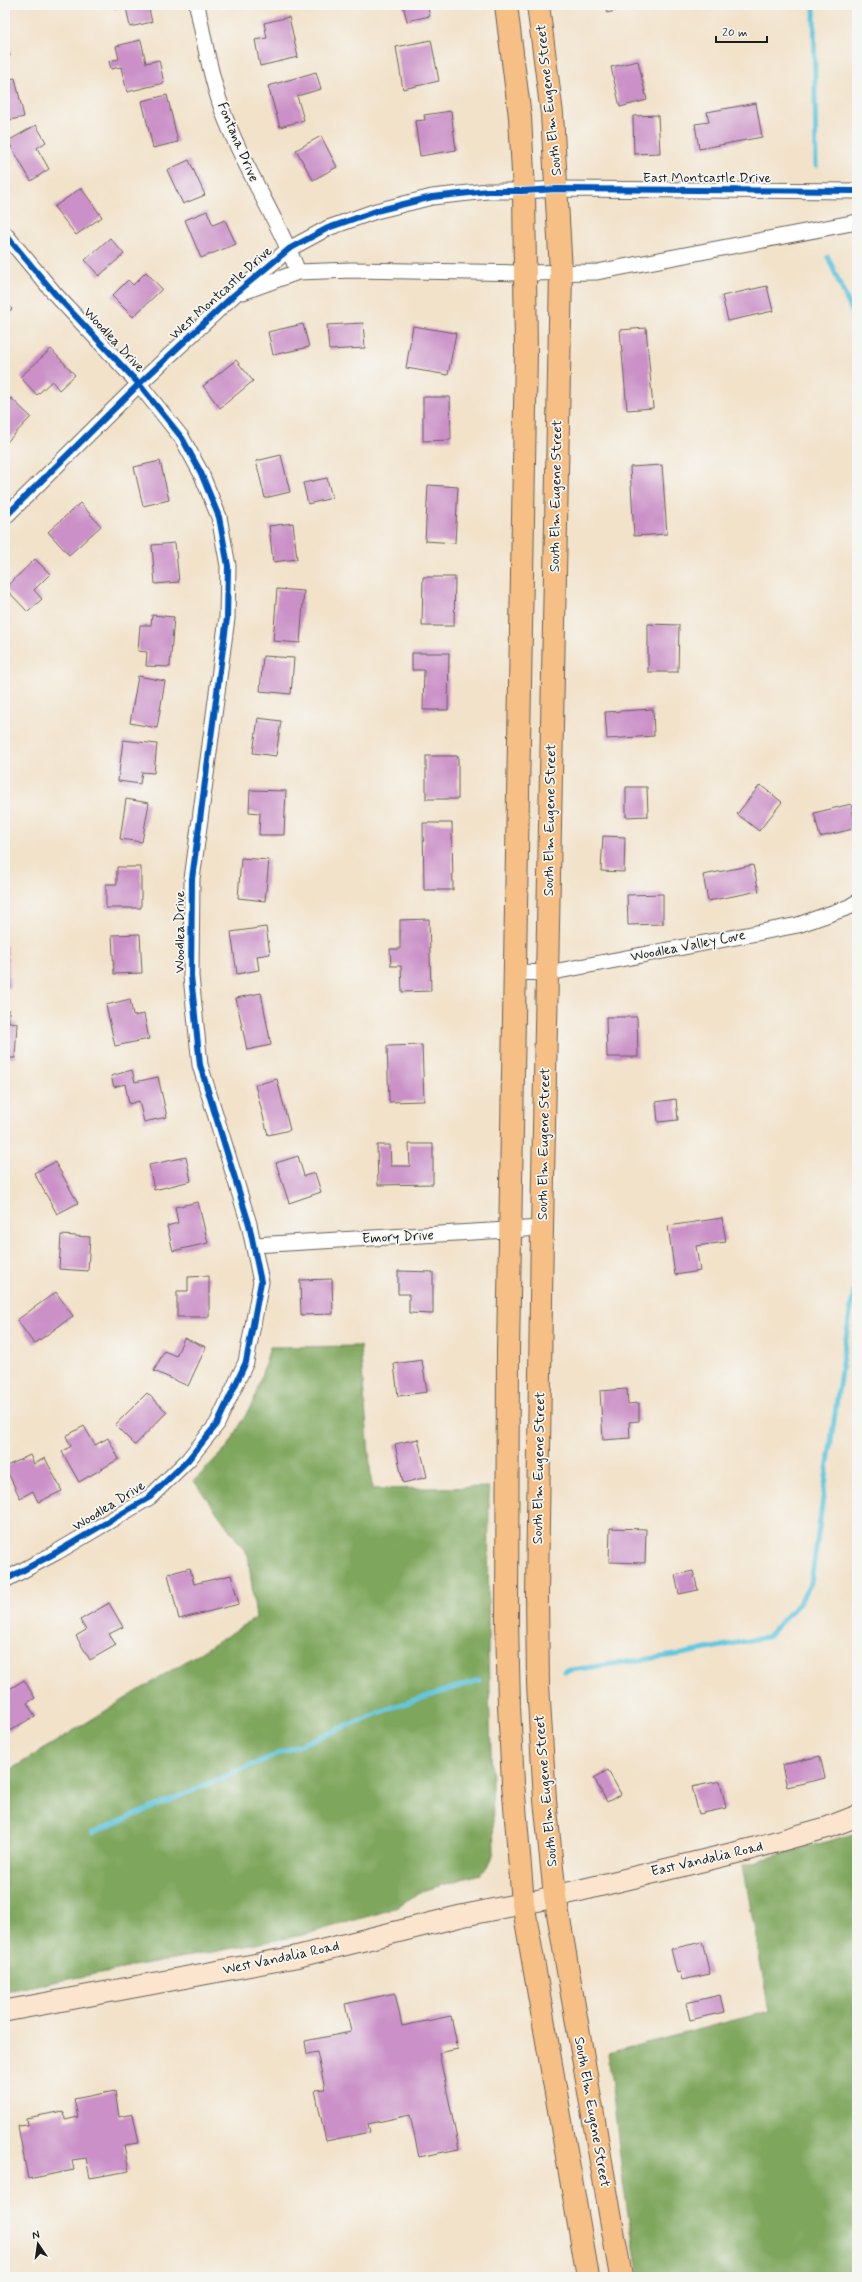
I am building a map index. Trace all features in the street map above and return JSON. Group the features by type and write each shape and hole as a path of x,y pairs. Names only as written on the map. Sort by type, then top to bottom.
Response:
{"main road":[{"path":"506,5 520,117 524,191 526,360 510,1231 508,1630 513,1783 523,1902 588,2277"},
{"name":"South Elm Eugene Street","path":"538,5 552,114 558,189 561,272 542,1228 537,1595 538,1669 545,1800 555,1896 621,2277"},
{"name":"East Vandalia Road","path":"555,1896 747,1850 829,1827 857,1816"},
{"name":"West Vandalia Road","path":"5,2011 295,1957 523,1902 555,1896"}],"street":[{"name":"Fontana Drive","path":"197,5 223,111 251,178 289,249 298,272"},
{"name":"West Montcastle Drive","path":"5,517 139,384 234,295 289,249 328,228 376,211 418,201 488,191 558,189"},
{"name":"East Montcastle Drive","path":"558,189 857,191"},
{"path":"561,272 597,272 857,222"},
{"name":"Woodlea Drive","path":"5,234 55,294 139,384 182,438 201,473 219,517 228,566 227,618 192,879 191,976 200,1065 254,1245 261,1282 246,1362 217,1424 188,1460 150,1497 57,1552 5,1580"},
{"name":"West Montcastle Drive","path":"234,295 298,272 352,270 524,273 561,272"},
{"name":"Woodlea Valley Cove","path":"515,972 548,973 798,925 849,907 857,902"},
{"name":"Emory Drive","path":"254,1245 542,1228"}],"green space":[{"path":"360,1346 372,1489 489,1487 488,1653 494,1852 489,1866 480,1874 425,1890 390,1910 303,1935 5,1991 5,1773 256,1618 248,1555 194,1481 229,1445 254,1400 270,1347"},
{"path":"857,1833 857,2277 639,2277 624,2190 608,2053 769,2011 743,1865"}],"building":[{"path":"114,5 148,5 152,22 130,27 126,7 115,9"},
{"path":"403,5 427,5 430,16 407,21"},
{"path":"606,5 631,5 632,7 607,13"},
{"path":"289,17 298,57 260,66 255,40 267,38 264,23"},
{"path":"5,37 10,56 5,57"},
{"path":"141,40 146,63 159,60 164,83 127,92 121,67 111,69 109,61 119,59 116,46"},
{"path":"431,40 439,81 403,89 396,47"},
{"path":"638,61 647,100 620,107 611,67"},
{"path":"316,72 321,89 297,96 304,120 280,127 268,86"},
{"path":"15,78 24,117 5,121 5,80"},
{"path":"167,95 178,142 153,148 142,101"},
{"path":"756,103 762,137 699,149 695,124 709,122 707,112"},
{"path":"451,111 456,150 420,156 415,121 425,120 424,115"},
{"path":"658,115 660,153 634,154 633,116"},
{"path":"36,125 46,142 37,148 49,169 31,181 8,141"},
{"path":"321,136 337,167 313,180 296,150"},
{"path":"189,160 205,195 183,204 167,170"},
{"path":"81,188 102,217 76,235 54,207"},
{"path":"207,211 213,225 225,220 236,244 201,258 185,220"},
{"path":"110,238 124,254 99,276 85,260"},
{"path":"146,272 162,289 133,317 112,296 128,280 133,285"},
{"path":"767,286 773,311 728,321 722,296"},
{"path":"5,301 12,309 5,315"},
{"path":"363,323 365,348 329,350 327,325"},
{"path":"303,324 309,347 273,355 268,332"},
{"path":"413,326 456,333 448,375 406,368"},
{"path":"646,328 653,408 627,410 620,330"},
{"path":"51,349 75,375 59,390 52,381 37,395 20,377"},
{"path":"236,360 253,381 220,408 203,386"},
{"path":"423,397 450,397 451,440 423,441"},
{"path":"11,398 31,417 5,444 5,404"},
{"path":"281,455 290,492 265,498 256,461"},
{"path":"160,461 169,500 143,506 134,467"},
{"path":"662,465 667,534 634,536 630,467"},
{"path":"327,478 332,498 308,504 303,483"},
{"path":"428,485 458,487 455,543 425,541"},
{"path":"80,503 101,526 69,555 48,532"},
{"path":"293,523 297,559 273,562 269,526"},
{"path":"175,543 179,582 155,584 152,545"},
{"path":"35,559 50,574 34,590 42,599 28,612 5,588"},
{"path":"423,577 455,577 454,626 422,626"},
{"path":"277,589 304,591 300,643 273,641"},
{"path":"152,615 174,617 170,667 146,666 147,652 138,651 140,625 151,625"},
{"path":"648,624 679,625 678,672 648,672"},
{"path":"412,653 449,653 448,710 423,710 424,670 412,670"},
{"path":"263,656 294,658 291,694 260,691"},
{"path":"138,676 165,681 157,728 130,723"},
{"path":"653,709 654,736 607,739 605,712"},
{"path":"258,718 281,721 276,756 253,753"},
{"path":"123,740 157,744 154,773 142,772 140,784 118,781"},
{"path":"426,756 458,756 458,799 426,799"},
{"path":"760,785 782,802 759,831 737,814"},
{"path":"626,787 647,787 648,816 626,817"},
{"path":"250,790 286,791 284,835 259,835 260,813 249,812"},
{"path":"126,799 149,803 142,842 120,839"},
{"path":"851,804 857,828 820,837 814,813"},
{"path":"423,823 452,823 453,890 424,890"},
{"path":"603,836 625,837 624,872 601,871"},
{"path":"241,858 269,860 265,901 238,898"},
{"path":"753,865 759,891 708,901 703,875"},
{"path":"117,867 141,867 141,908 106,908 106,884 117,884"},
{"path":"663,894 663,924 628,925 627,895"},
{"path":"429,919 431,991 402,992 401,966 391,966 390,949 400,949 400,920"},
{"path":"266,927 270,954 257,956 259,970 237,974 231,932"},
{"path":"140,934 142,973 114,974 112,935"},
{"path":"7,946 10,988 5,989 5,947"},
{"path":"261,993 271,1045 247,1050 236,998"},
{"path":"130,999 133,1016 144,1014 149,1039 115,1046 106,1005"},
{"path":"5,1010 9,1010 9,1022 17,1023 15,1058 5,1058"},
{"path":"606,1017 637,1017 638,1057 607,1057"},
{"path":"422,1045 424,1101 389,1102 387,1046"},
{"path":"132,1070 135,1082 158,1077 167,1117 144,1122 139,1101 129,1104 125,1084 114,1087 111,1076"},
{"path":"277,1079 290,1130 268,1135 255,1085"},
{"path":"5,1090 8,1090 6,1105 5,1105"},
{"path":"676,1099 678,1120 658,1122 656,1102"},
{"path":"409,1144 433,1144 433,1184 378,1185 377,1145 390,1145 391,1166 410,1166"},
{"path":"298,1156 304,1176 315,1173 321,1192 289,1203 276,1163"},
{"path":"186,1157 191,1181 154,1190 149,1165"},
{"path":"55,1162 78,1203 57,1214 34,1173"},
{"path":"198,1202 208,1243 173,1251 167,1226 178,1223 175,1207"},
{"path":"722,1218 726,1242 696,1246 700,1271 675,1275 668,1226"},
{"path":"61,1235 90,1237 88,1271 59,1269"},
{"path":"398,1271 433,1272 433,1314 409,1313 409,1294 398,1294"},
{"path":"209,1276 209,1317 177,1317 177,1291 188,1291 188,1277"},
{"path":"332,1279 333,1314 301,1315 300,1280"},
{"path":"56,1292 73,1316 34,1344 17,1320"},
{"path":"184,1338 206,1347 188,1386 154,1371 164,1351 176,1356"},
{"path":"422,1360 427,1392 398,1396 394,1364"},
{"path":"627,1389 628,1404 639,1403 639,1421 629,1422 630,1438 603,1440 600,1391"},
{"path":"147,1393 167,1412 135,1445 115,1425"},
{"path":"84,1426 95,1445 108,1438 119,1459 79,1482 62,1452 71,1446 66,1436"},
{"path":"418,1439 427,1477 403,1483 395,1444"},
{"path":"30,1455 34,1464 45,1458 62,1491 38,1502 33,1491 20,1498 5,1467"},
{"path":"610,1528 646,1529 645,1563 609,1562"},
{"path":"190,1568 194,1584 231,1575 239,1604 179,1619 168,1574"},
{"path":"693,1571 698,1590 679,1594 675,1575"},
{"path":"109,1603 123,1627 109,1634 116,1645 90,1660 76,1636 86,1630 80,1620"},
{"path":"24,1680 35,1698 27,1703 35,1716 9,1731 5,1723 5,1692"},
{"path":"820,1756 825,1778 787,1787 782,1765"},
{"path":"608,1770 621,1794 607,1802 594,1778"},
{"path":"720,1781 726,1808 699,1814 692,1787"},
{"path":"702,1942 710,1974 682,1980 680,1972 677,1973 671,1949"},
{"path":"395,1993 402,2026 451,2016 458,2049 439,2053 459,2149 419,2157 410,2115 368,2124 370,2132 326,2141 315,2090 325,2089 317,2052 307,2054 305,2041 351,2032 345,2004"},
{"path":"720,1995 724,2012 690,2020 686,2003"},
{"path":"115,2091 119,2117 133,2114 139,2143 124,2145 129,2171 90,2178 86,2158 72,2160 74,2170 28,2179 18,2126 27,2125 26,2118 64,2111 65,2120 78,2117 74,2099"}],"waterway":[{"path":"814,5 816,166"},
{"path":"828,257 857,323"},
{"path":"564,1671 682,1654 767,1637 800,1602 811,1583 844,1350 857,1273"},
{"path":"93,1833 285,1751 393,1707 479,1680"}],"cycle path":[{"path":"5,517 139,384 234,295 289,249 328,228 376,211 432,197 488,191 557,189 857,191"},
{"path":"5,234 55,294 139,384 182,438 201,473 219,517 228,566 227,618 192,879 191,976 200,1065 249,1224 261,1282 246,1362 217,1424 188,1460 150,1497 57,1552 5,1580"}]}
